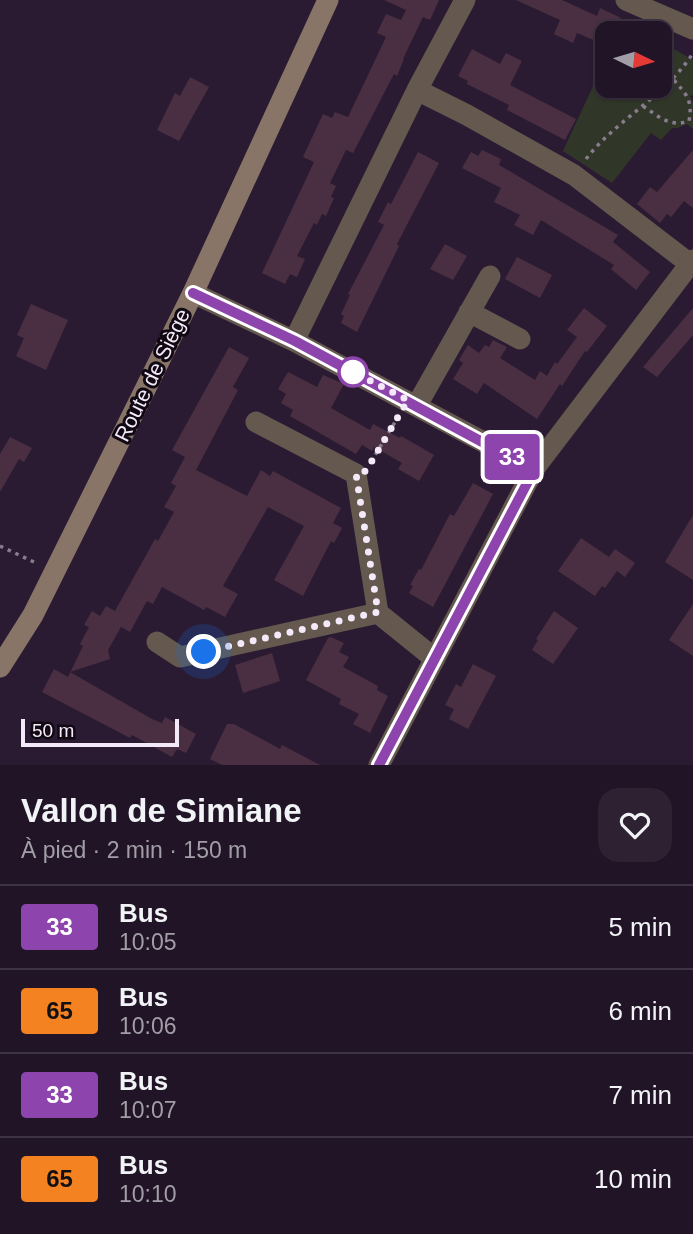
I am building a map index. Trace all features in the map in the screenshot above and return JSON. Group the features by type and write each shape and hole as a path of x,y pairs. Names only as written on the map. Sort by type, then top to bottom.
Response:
{"street":[{"name":"Route de Siège","path":"0,667 33,615 193,293 328,0"},
{"path":"295,341 416,90 465,0"},
{"path":"626,0 693,29"},
{"path":"379,765 534,470 691,262 574,174 416,90"},
{"path":"412,403 490,276"},
{"path":"193,293 295,341 534,470"},
{"path":"469,313 520,339"},
{"path":"256,422 356,474 378,612 435,659"},
{"path":"157,642 180,657 378,612"}],"path":[{"path":"574,174 610,132 673,79 693,53"},
{"path":"643,106 664,120 678,125 688,121 692,110 690,98 673,79"},
{"path":"688,121 693,124"},
{"path":"356,474 366,471 412,403"},
{"path":"0,546 55,572"}],"green space":[{"path":"672,48 693,60 693,95 690,96 693,103 693,129 687,124 672,128 661,140 651,133 612,183 563,151 594,84 595,98 672,98"}],"building":[{"path":"384,0 439,0 430,20 423,17 397,76 394,74 353,153 346,150 330,183 336,186 326,216 322,214 317,225 314,223 297,256 305,259 297,277 290,274 285,284 262,273 314,162 303,157 323,114 332,118 335,112 348,117 386,37 377,33 386,14 401,20 406,10"},
{"path":"516,0 562,0 597,16 600,8 621,18 619,21 595,21 595,41 577,33 573,43 554,34 560,20"},
{"path":"472,49 500,64 506,53 522,61 510,85 576,119 565,140 507,110 509,105 467,84 468,81 458,76"},
{"path":"190,77 209,87 179,141 157,130 175,93 180,96"},
{"path":"482,150 501,159 499,165 618,235 613,242 650,272 636,290 611,269 614,265 541,220 533,235 514,225 520,215 494,202 501,188 462,168 471,152 478,156"},
{"path":"693,150 693,208 684,201 671,217 667,214 660,223 637,204 650,187 657,192"},
{"path":"418,152 439,163 397,244 399,246 357,332 341,323 344,316 341,314 350,295 348,294 384,225 378,222 388,202 391,204"},
{"path":"445,244 467,256 453,280 430,269"},
{"path":"517,257 552,275 540,298 505,279"},
{"path":"31,304 68,320 46,370 16,356 24,338 17,335"},
{"path":"584,308 607,326 587,352 585,351 562,386 560,384 537,419 484,383 477,394 453,379 463,363 459,360 468,345 479,353 485,345 489,347 493,340 507,347 500,358 535,380 540,371 547,376 555,362 557,364 577,337 567,330"},
{"path":"693,308 693,335 657,377 643,367"},
{"path":"229,347 249,358 233,387 238,390 196,470 247,496 261,470 270,476 273,471 341,508 333,523 342,528 334,543 331,541 303,596 274,580 304,526 268,507 223,586 238,594 225,617 206,607 204,610 162,587 153,604 147,601 130,632 121,627 108,650 110,659 70,672 83,646 80,644 89,627 84,625 92,611 100,616 106,606 115,611 155,539 158,541 174,512 164,507 176,486 171,483 185,457 172,450"},
{"path":"288,372 317,387 323,375 344,384 331,408 370,430 373,424 434,455 419,481 398,469 402,463 374,447 372,451 362,445 356,454 290,416 293,410 281,403 286,394 278,389"},
{"path":"10,437 32,448 24,462 19,459 0,492 0,454"},
{"path":"473,483 493,494 433,607 409,593 413,586 410,585 419,569 421,570 450,514 454,516"},
{"path":"693,515 693,580 665,562"},
{"path":"581,538 609,557 615,549 635,563 625,577 617,571 605,588 602,586 595,596 558,571"},
{"path":"693,604 693,656 669,640"},
{"path":"554,611 578,628 553,664 532,650"},
{"path":"331,637 344,643 339,652 349,657 343,667 378,686 377,690 388,696 370,733 353,724 359,714 339,704 341,699 306,680"},
{"path":"272,653 280,681 243,693 235,665"},
{"path":"473,664 496,676 468,729 449,719 454,709 445,705 456,684 461,687"},
{"path":"54,669 68,677 70,672 152,719 162,723 165,717 196,734 186,753 177,749 172,757 42,692"},
{"path":"227,724 234,724 280,749 282,745 320,765 222,765 210,759"}],"bus line":[{"name":"33","path":"193,293 295,341 534,470 379,765"}],"route":[{"path":"204,652 378,612 356,474 366,471 408,400 353,372"}]}
